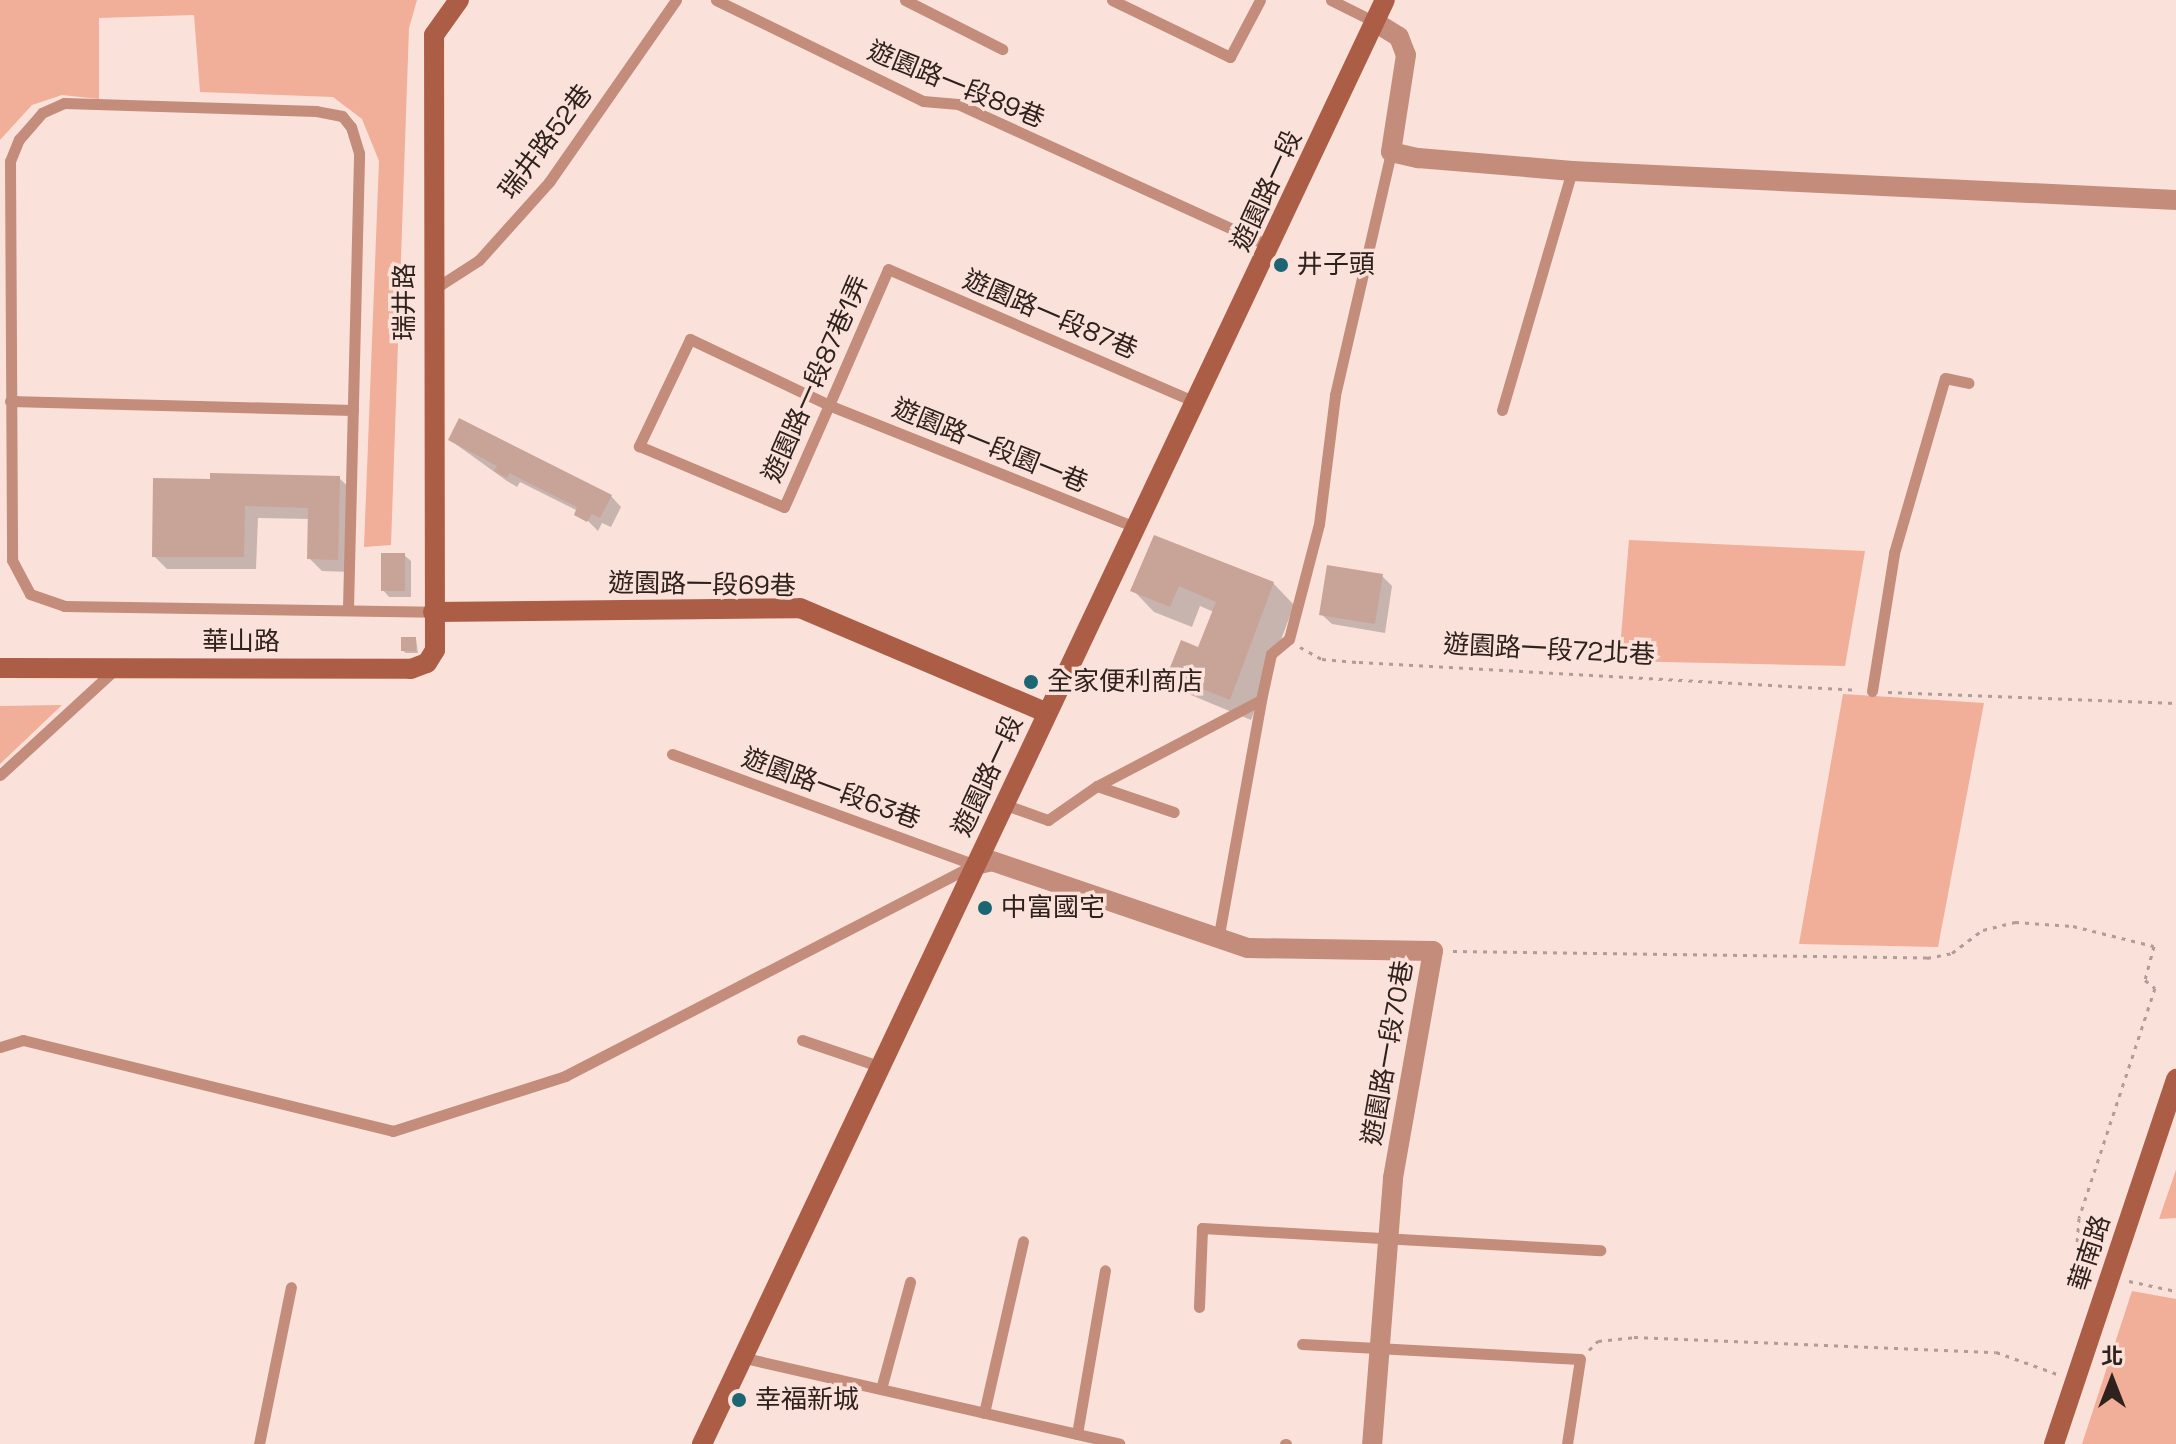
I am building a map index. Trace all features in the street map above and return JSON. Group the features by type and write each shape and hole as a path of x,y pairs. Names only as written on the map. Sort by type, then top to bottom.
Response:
{"street":[{"name":"瑞井路","path":"433,612 431,291 434,35 459,0"},
{"name":"遊園路一段","path":"702,1444 1385,0"},
{"path":"1375,22 1399,37 1406,55 1391,152 1572,171 2176,200"},
{"name":"遊園路一段69巷","path":"433,612 800,608 1047,713"},
{"name":"華山路","path":"0,668 411,669 427,663 435,650 433,612"},
{"name":"遊園路一段70巷","path":"975,865 992,861 1248,948 1433,951 1393,1179 1372,1444"},
{"name":"華南路","path":"2054,1444 2176,1079"}],"lane":[{"name":"瑞井路52巷","path":"431,291 479,260 549,182 676,0"},
{"name":"遊園路一段89巷","path":"716,0 923,101 958,104 1270,246"},
{"path":"905,0 1002,49"},
{"path":"1112,0 1230,57 1260,0"},
{"path":"1331,0 1375,22"},
{"path":"348,608 359,153 351,127 342,116 316,111 64,103 42,113 19,139 10,161 12,560 30,594 64,606 348,608 433,612"},
{"path":"1218,940 1271,654 1289,639 1319,524 1335,395 1391,152"},
{"path":"1502,410 1572,171"},
{"name":"遊園路一段87巷","path":"888,269 1195,402"},
{"name":"遊園路一段87巷1弄","path":"784,507 888,269"},
{"name":"遊園路一段園一巷","path":"784,507 639,446 690,339 829,405 1135,527"},
{"path":"1872,691 1894,553 1945,378 1968,383"},
{"path":"10,401 353,410"},
{"path":"0,775 117,668"},
{"path":"1003,804 1048,820 1097,786 1261,700"},
{"name":"遊園路一段63巷","path":"672,754 975,865"},
{"path":"1097,786 1174,812"},
{"path":"0,1047 23,1040 393,1131 565,1076 975,865"},
{"path":"802,1040 879,1066"},
{"path":"1199,1307 1202,1228 1390,1235 1600,1250"},
{"path":"984,1413 1023,1241"},
{"path":"1077,1434 1105,1270"},
{"path":"881,1389 910,1282"},
{"path":"259,1444 291,1287"},
{"path":"1302,1344 1580,1359 1567,1444"},
{"path":"745,1358 1119,1444"}],"path":[{"name":"遊園路一段72北巷","path":"1289,639 1312,655 1334,660 1872,691 2176,703"},
{"path":"1433,951 1927,958 1952,953 1983,930 2015,922 2073,926 2154,946 2145,980 2155,988 2079,1218 2075,1270"},
{"path":"1580,1359 1598,1341 1634,1337 1996,1352 2075,1381"}],"shaded area":[{"path":"0,0 417,0 409,28 391,545 364,547 379,161 362,119 333,97 200,92 194,15 99,18 99,99 62,95 32,105 0,140"},
{"path":"1629,540 1865,551 1845,666 1619,661"},
{"path":"1843,694 1984,703 1938,947 1799,944"},
{"path":"62,705 0,764 0,706"},
{"path":"2176,1170 2176,1218 2159,1219"},
{"path":"2132,1291 2176,1299 2176,1444 2082,1444"}],"building":[{"path":"459,418 612,495 600,518 592,514 587,522 574,515 577,507 509,473 507,478 494,471 497,466 448,440"},
{"path":"210,473 340,476 338,560 307,559 308,508 245,506 244,557 152,557 153,478 210,479"},
{"path":"1154,535 1274,582 1230,700 1167,675 1181,640 1198,647 1216,602 1179,586 1170,607 1130,591"},
{"path":"381,553 405,553 405,591 381,591"},
{"path":"1327,565 1383,574 1375,624 1319,615"},
{"path":"401,637 416,637 416,651 401,651"}],"place":[{"name":"井子頭","path":"1281,265"},
{"name":"全家便利商店","path":"1031,682"},
{"name":"中富國宅","path":"985,908"},
{"name":"幸福新城","path":"739,1400"}]}
